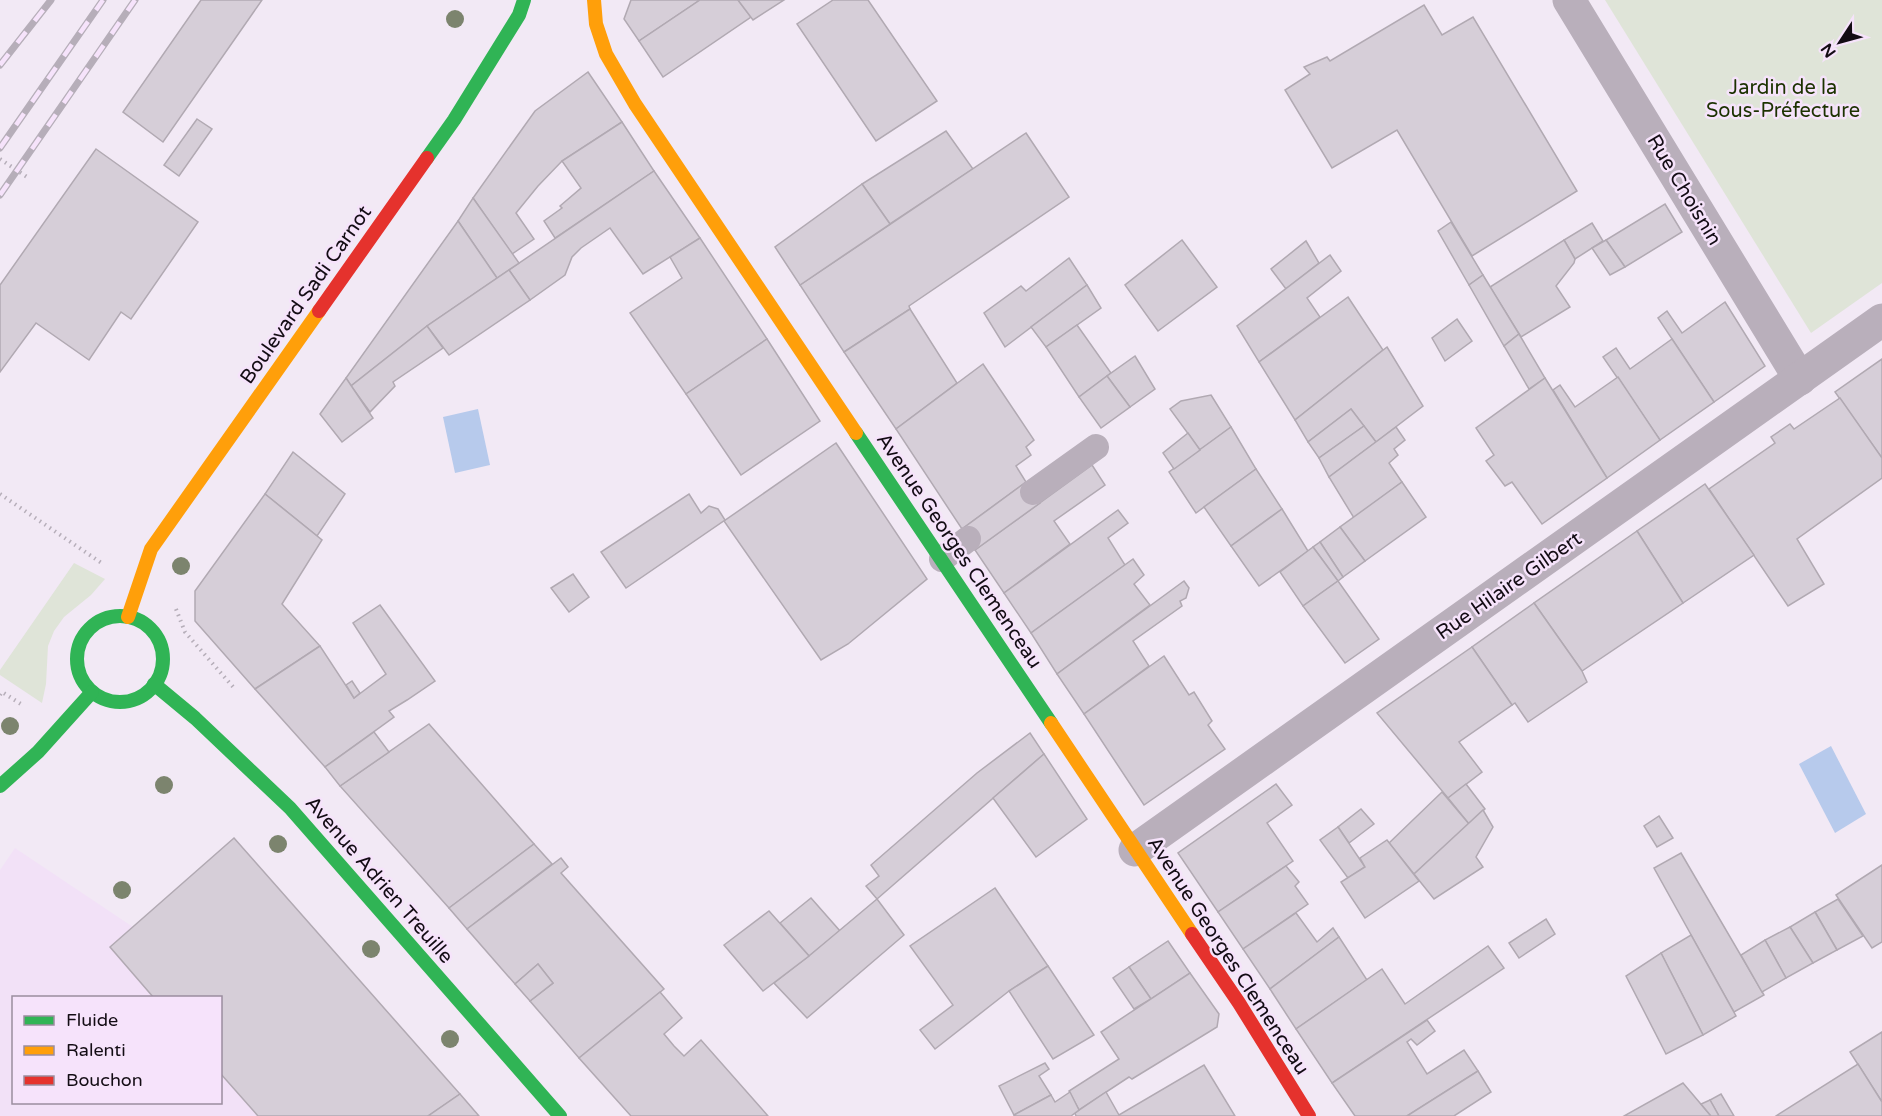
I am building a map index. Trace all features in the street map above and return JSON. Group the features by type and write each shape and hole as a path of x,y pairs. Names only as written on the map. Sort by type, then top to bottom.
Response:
{"main road":[{"name":"Boulevard Sadi Carnot","path":"128,617 151,549 454,120 519,15 524,0"},
{"name":"Avenue Georges Clemenceau","path":"594,0 596,24 606,54 635,104 1239,1004 1309,1116"},
{"path":"115,616 128,617 142,622 153,632 160,644 163,658 154,684 144,694 132,700 118,702 105,699 92,692 83,681 78,668 77,654 81,640 89,629 101,620 115,616"},
{"name":"Avenue Adrien Treuille","path":"154,684 202,725 290,808 560,1116"},
{"path":"0,786 38,752 92,692"}],"street":[{"name":"Rue Choisnin","path":"1569,0 1800,379"},
{"name":"Rue Hilaire Gilbert","path":"1135,850 1882,320"}],"lane":[{"path":"1033,492 1096,447"},
{"path":"942,559 968,539"}],"path":[{"path":"0,159 27,177"},
{"path":"0,494 98,562 139,581 178,610 185,632 234,688"}],"shaded area":[{"path":"234,838 460,1094 428,1116 0,1116 0,870 15,848 133,927"}],"green space":[{"name":"Jardin de la Sous-Préfecture","path":"1605,0 1882,0 1882,283 1811,333"},
{"path":"74,563 105,579 91,595 64,617 54,631 48,646 46,684 42,703 0,675 0,670"}],"water":[{"path":"478,409 490,465 455,473 443,417"},
{"path":"1831,746 1866,814 1835,833 1799,764"}],"building":[{"path":"201,0 262,0 163,142 123,112"},
{"path":"631,0 700,0 639,41 624,19"},
{"path":"700,0 738,0 751,17 663,77 639,41"},
{"path":"738,0 784,0 753,20"},
{"path":"833,0 868,0 937,101 876,141 797,24"},
{"path":"1424,5 1442,35 1473,17 1577,191 1472,256 1397,130 1332,168 1285,90 1310,74 1304,67 1327,57 1330,61"},
{"path":"588,72 622,122 562,161 538,186 516,213 534,239 512,254 473,198 535,111"},
{"path":"197,119 212,129 179,176 164,165"},
{"path":"622,122 654,171 555,238 544,221 562,208 560,206 581,188 562,161"},
{"path":"946,131 973,169 890,224 862,184"},
{"path":"1026,133 1069,197 909,306 910,309 844,352 800,285"},
{"path":"96,149 198,222 131,319 121,312 89,360 36,323 0,372 0,285"},
{"path":"654,171 700,238 643,274 610,228 572,257 565,275 530,300 509,270"},
{"path":"862,184 890,224 800,285 775,247"},
{"path":"473,198 519,263 497,278 458,221"},
{"path":"1665,204 1682,232 1625,267 1606,240"},
{"path":"458,221 497,278 427,326 351,386 346,378"},
{"path":"1451,222 1483,275 1469,285 1438,231"},
{"path":"1592,223 1603,241 1575,259 1564,240"},
{"path":"700,238 767,339 686,394 630,313 682,278 670,257"},
{"path":"1182,240 1217,287 1158,331 1125,285"},
{"path":"1564,240 1575,259 1556,286 1570,307 1521,337 1490,287"},
{"path":"1606,240 1625,267 1610,275 1592,248"},
{"path":"1306,241 1319,263 1286,289 1271,269"},
{"path":"1330,255 1341,271 1307,298 1320,317 1259,362 1237,326"},
{"path":"1069,258 1087,285 1005,347 984,313 1021,286 1026,291"},
{"path":"509,270 530,300 449,355 427,326"},
{"path":"1483,275 1519,334 1504,346 1469,285"},
{"path":"1087,285 1101,308 1046,347 1031,327"},
{"path":"1348,297 1383,350 1295,420 1259,362"},
{"path":"1725,302 1765,366 1714,402 1658,318 1667,311 1682,333"},
{"path":"910,309 957,383 896,429 844,352"},
{"path":"1457,319 1472,341 1445,361 1432,338"},
{"path":"1077,325 1111,373 1079,397 1046,347"},
{"path":"427,326 443,348 393,382 395,386 370,412 351,386"},
{"path":"1519,334 1545,378 1529,389 1504,346"},
{"path":"767,339 820,421 741,475 686,394"},
{"path":"1672,339 1714,402 1660,440 1603,357 1616,348 1630,369"},
{"path":"1387,347 1423,406 1376,442 1351,409 1308,442 1295,420"},
{"path":"1135,356 1155,389 1130,407 1107,376"},
{"path":"1882,359 1882,458 1835,392"},
{"path":"983,364 1034,440 1026,447 1031,455 1016,466 1026,482 962,529 896,429"},
{"path":"1107,376 1130,407 1101,428 1079,397"},
{"path":"1618,377 1660,440 1607,478 1553,390 1560,385 1575,407"},
{"path":"346,378 373,418 342,442 320,414"},
{"path":"1545,378 1607,478 1542,524 1512,482 1505,486 1486,461 1494,455 1476,428"},
{"path":"1211,395 1231,427 1200,450 1170,409 1181,401"},
{"path":"1840,398 1882,458 1882,478 1797,539 1824,584 1788,606 1709,489 1775,443 1771,437 1790,424 1794,429"},
{"path":"1351,409 1364,426 1319,458 1308,442"},
{"path":"1364,426 1376,442 1329,477 1319,458"},
{"path":"1231,427 1256,469 1196,513 1169,472"},
{"path":"1396,427 1405,440 1394,449 1398,455 1389,463 1402,482 1354,518 1329,477"},
{"path":"1188,433 1200,450 1174,469 1163,453"},
{"path":"836,443 927,579 848,644 821,660 724,521"},
{"path":"293,452 345,494 317,536 265,494"},
{"path":"1092,465 1105,485 1054,521 1070,544 1004,593 975,550"},
{"path":"1256,469 1282,509 1231,546 1204,507"},
{"path":"1026,482 1040,503 975,550 962,529"},
{"path":"1402,482 1426,517 1365,561 1340,527"},
{"path":"1705,484 1754,555 1683,603 1637,531"},
{"path":"265,494 322,540 282,604 320,646 255,689 195,621 195,591"},
{"path":"689,494 701,513 709,506 718,509 725,520 626,588 601,552"},
{"path":"1282,509 1308,551 1259,586 1231,546"},
{"path":"1118,510 1128,523 1108,538 1125,565 1031,633 1004,593"},
{"path":"1340,527 1365,561 1343,577 1320,542"},
{"path":"1637,531 1683,603 1582,671 1534,603"},
{"path":"1320,542 1343,577 1338,581 1313,547"},
{"path":"1313,547 1338,581 1303,606 1280,572"},
{"path":"1133,559 1144,575 1134,584 1150,605 1057,674 1031,633"},
{"path":"573,574 589,597 569,612 551,588"},
{"path":"1184,581 1189,588 1186,598 1180,601 1182,606 1133,641 1149,666 1084,714 1057,674"},
{"path":"1338,581 1379,639 1345,663 1303,606"},
{"path":"1534,603 1582,671 1587,682 1528,722 1515,703 1512,705 1472,647"},
{"path":"380,605 435,681 389,711 394,717 325,767 255,689 320,646 354,698 386,674 353,623"},
{"path":"1472,647 1512,705 1459,742 1482,772 1448,798 1377,713"},
{"path":"1164,656 1189,695 1194,692 1212,721 1208,725 1225,749 1144,805 1084,714"},
{"path":"352,681 360,693 354,698 346,685"},
{"path":"429,724 534,844 449,908 340,786"},
{"path":"374,732 389,752 340,786 325,767"},
{"path":"1030,733 1044,754 877,899 866,886 879,876 871,865 977,773"},
{"path":"1044,754 1087,819 1036,857 993,798"},
{"path":"1276,784 1292,805 1267,823 1293,861 1218,912 1178,853"},
{"path":"1466,784 1485,809 1469,824 1448,798"},
{"path":"1442,792 1469,824 1414,874 1389,843"},
{"path":"1361,809 1374,824 1349,843 1338,827"},
{"path":"1483,810 1493,827 1476,857 1483,867 1434,899 1414,874"},
{"path":"1659,816 1673,838 1657,847 1644,826"},
{"path":"1338,827 1365,867 1348,878 1320,840"},
{"path":"234,838 460,1094 428,1116 258,1116 222,1075 222,996 152,996 110,947"},
{"path":"1387,840 1419,881 1365,918 1341,882 1365,867 1360,858"},
{"path":"534,844 552,864 467,929 449,908"},
{"path":"1681,853 1764,995 1734,1012 1654,868"},
{"path":"561,858 568,867 561,873 664,989 579,1058 530,1001 553,983 538,964 515,984 467,929"},
{"path":"1882,865 1882,942 1872,948 1836,895"},
{"path":"1286,866 1299,882 1295,886 1308,904 1243,949 1218,912"},
{"path":"995,888 1048,966 1009,991 935,1049 920,1030 953,1005 910,946"},
{"path":"811,898 840,931 809,956 780,923"},
{"path":"877,899 904,935 807,1018 774,983"},
{"path":"1838,899 1863,936 1837,950 1815,912"},
{"path":"769,911 809,956 763,991 724,945"},
{"path":"1815,912 1837,950 1813,963 1790,927"},
{"path":"1296,913 1317,942 1333,928 1339,937 1270,989 1243,949"},
{"path":"1546,919 1555,934 1519,958 1509,943"},
{"path":"1790,927 1813,963 1786,978 1765,940"},
{"path":"1691,935 1736,1016 1703,1035 1661,953"},
{"path":"1339,937 1367,980 1296,1029 1270,989"},
{"path":"1765,940 1786,978 1762,992 1741,955"},
{"path":"1168,941 1190,973 1151,999 1129,967"},
{"path":"1488,946 1504,968 1332,1083 1296,1029 1382,969 1405,1004"},
{"path":"1661,953 1703,1035 1666,1054 1626,976"},
{"path":"538,964 553,983 530,1001 515,984"},
{"path":"1048,966 1094,1035 1053,1059 1009,991"},
{"path":"1129,967 1151,999 1134,1009 1113,978"},
{"path":"1190,973 1219,1014 1217,1027 1132,1079 1129,1077 1079,1110 1069,1091 1119,1059 1101,1032"},
{"path":"660,992 682,1018 664,1034 674,1046 684,1056 701,1040 768,1116 631,1116 579,1058"},
{"path":"1427,1020 1435,1031 1417,1045 1411,1039 1407,1042 1427,1074 1464,1050 1478,1071 1407,1116 1355,1116 1332,1083"},
{"path":"1882,1032 1882,1102 1850,1052"},
{"path":"1045,1063 1049,1069 1039,1076 1051,1095 1014,1115 999,1086"},
{"path":"1858,1064 1882,1102 1882,1116 1776,1116"},
{"path":"1204,1065 1235,1116 1076,1116 1075,1113 1106,1092 1119,1115"},
{"path":"1478,1071 1491,1092 1454,1116 1407,1116"},
{"path":"1683,1083 1711,1116 1624,1116"},
{"path":"1070,1092 1079,1110 1071,1116 1014,1115 1051,1095 1055,1102"},
{"path":"460,1094 479,1116 428,1116"},
{"path":"1721,1094 1734,1116 1719,1116 1710,1100"},
{"path":"1710,1100 1719,1116 1711,1116 1701,1104"}],"railway":[{"path":"0,65 51,0"},
{"path":"0,148 103,0"},
{"path":"0,195 135,0"}],"traffic: fast":[{"path":"427,158 454,120 519,15 524,0"},
{"path":"856,433 1051,723"},
{"path":"120,616 136,620 150,629 159,643 163,659 159,675 150,689 136,698 120,702 104,698 90,689 81,675 77,659 81,643 90,629 104,620 120,616"},
{"path":"154,684 195,718 290,808 560,1116"},
{"path":"0,786 38,752 92,692"}],"traffic: slow":[{"path":"594,0 596,24 606,54 635,104 856,433"},
{"path":"128,617 151,549 319,311"},
{"path":"1051,723 1192,934"}],"traffic: jam":[{"path":"319,311 427,158"},
{"path":"1192,934 1239,1003 1309,1116"}]}
